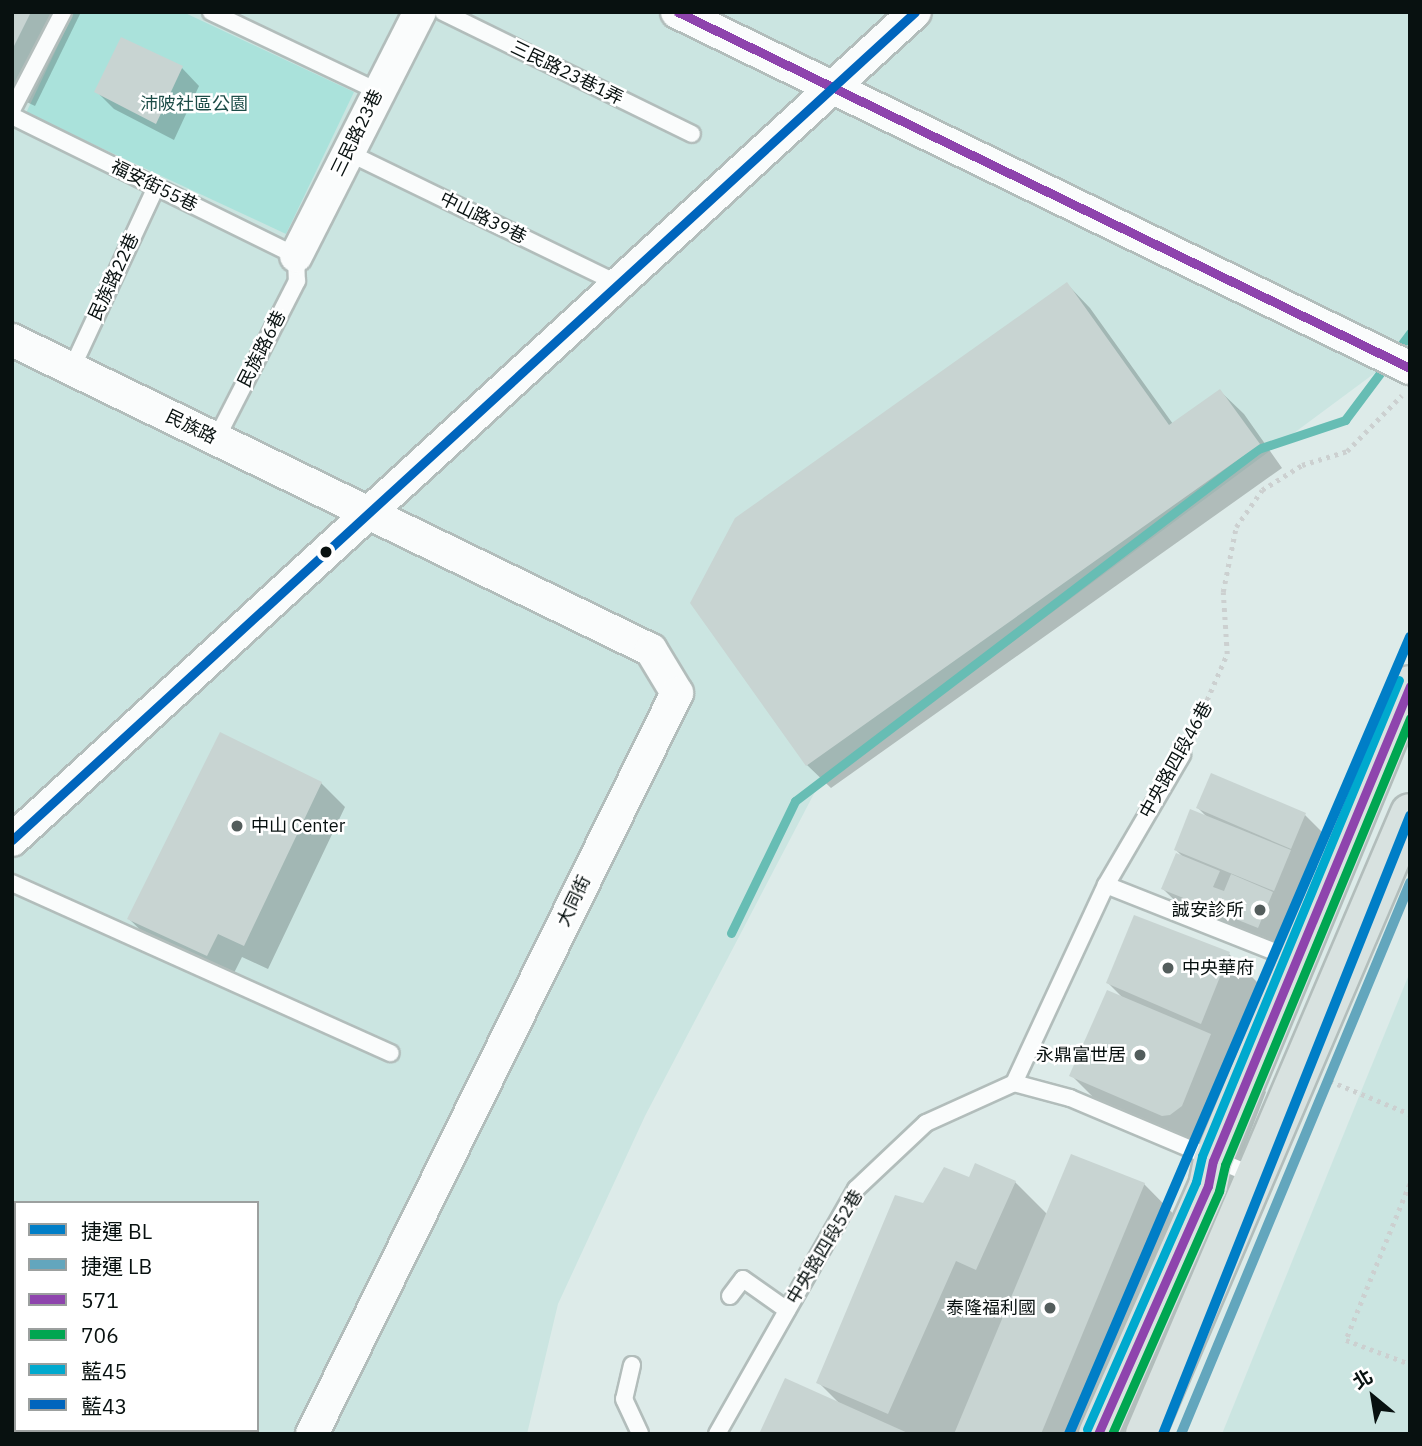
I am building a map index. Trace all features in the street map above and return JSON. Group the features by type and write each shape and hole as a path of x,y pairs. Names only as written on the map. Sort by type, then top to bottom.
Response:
{"main road":[{"path":"1098,1434 1208,1186 1213,1161 1410,685"},
{"path":"1145,1434 1410,813"}],"street":[{"name":"三民路23巷","path":"296,256 420,12"},
{"path":"677,12 1410,368"},
{"path":"12,840 915,12"},
{"name":"民族路","path":"12,340 370,514"},
{"name":"大同街","path":"312,1434 677,693 651,650 370,514"}],"lane":[{"path":"12,110 63,12"},
{"path":"211,12 234,17 377,92"},
{"name":"三民路23巷1弄","path":"443,12 692,134"},
{"name":"福安街55巷","path":"12,116 296,256"},
{"name":"中山路39巷","path":"347,152 619,284"},
{"name":"民族路22巷","path":"72,368 156,187"},
{"name":"民族路6巷","path":"216,439 297,281 296,256"},
{"name":"中央路四段46巷","path":"1106,885 1182,755"},
{"path":"12,883 391,1053"},
{"path":"1255,1176 1213,1161 1070,1098 1014,1083 1106,885 1273,951 1300,956"},
{"name":"中央路四段52巷","path":"717,1434 856,1189 926,1123 1014,1083"},
{"path":"730,1296 743,1279 787,1310"},
{"path":"632,1365 624,1399 640,1434"}],"path":[{"name":"中央路四段46巷","path":"1182,755 1227,654 1223,592 1236,527 1262,490 1302,465 1347,451 1410,384"},
{"path":"1299,1068 1410,1114"},
{"path":"1410,1184 1346,1340 1410,1364"}],"shaded area":[{"path":"12,12 1410,12 1410,347 818,786 645,1116 558,1304 527,1434 12,1434"},
{"path":"1410,972 1410,1434 1222,1434 1360,1094"}],"green space":[{"name":"沛陂社區公園","path":"74,12 183,12 354,92 286,234 26,113"}],"building":[{"path":"12,12 31,12 12,50"},
{"path":"121,37 183,66 156,124 94,92"},
{"path":"1067,282 1169,425 1220,389 1260,444 806,766 690,603 735,518"},
{"name":"中山 Center","path":"220,732 322,782 244,946 218,934 207,956 127,919"},
{"path":"1211,773 1306,813 1291,849 1196,808"},
{"path":"1190,809 1291,850 1274,891 1174,850"},
{"path":"1176,853 1220,871 1213,887 1224,891 1231,874 1273,892 1258,928 1161,889"},
{"name":"中央華府","path":"1134,915 1230,952 1201,1024 1106,983"},
{"name":"永鼎富世居","path":"1107,990 1211,1034 1182,1106 1170,1115 1162,1116 1069,1076"},
{"name":"泰隆福利國","path":"1071,1154 1145,1183 1041,1434 954,1434"},
{"name":"泰隆福利國","path":"975,1163 1016,1181 976,1270 956,1261 888,1414 816,1383 895,1195 923,1203 944,1167 969,1177"},
{"path":"785,1378 910,1434 759,1434"}],"waterway":[{"path":"731,933 795,801 1258,449 1345,420 1410,333"}],"metro line":[{"name":"BL","path":"1069,1434 1410,637"},
{"name":"BL","path":"1163,1434 1410,816"},
{"name":"LB","path":"1181,1434 1410,883"}],"transit line":[{"name":"571","path":"678,12 1410,368"},
{"name":"藍43","path":"12,840 915,12"},
{"name":"藍45","path":"1087,1429 1196,1182 1202,1156 1399,680"},
{"name":"571","path":"1098,1434 1208,1186 1213,1161 1410,686"},
{"name":"706","path":"1112,1434 1219,1191 1225,1165 1410,718"}],"place":[{"name":"中山 Center","path":"237,826"},
{"name":"誠安診所","path":"1260,910"},
{"name":"中央華府","path":"1168,968"},
{"name":"永鼎富世居","path":"1140,1055"},
{"name":"泰隆福利國","path":"1050,1308"}]}
